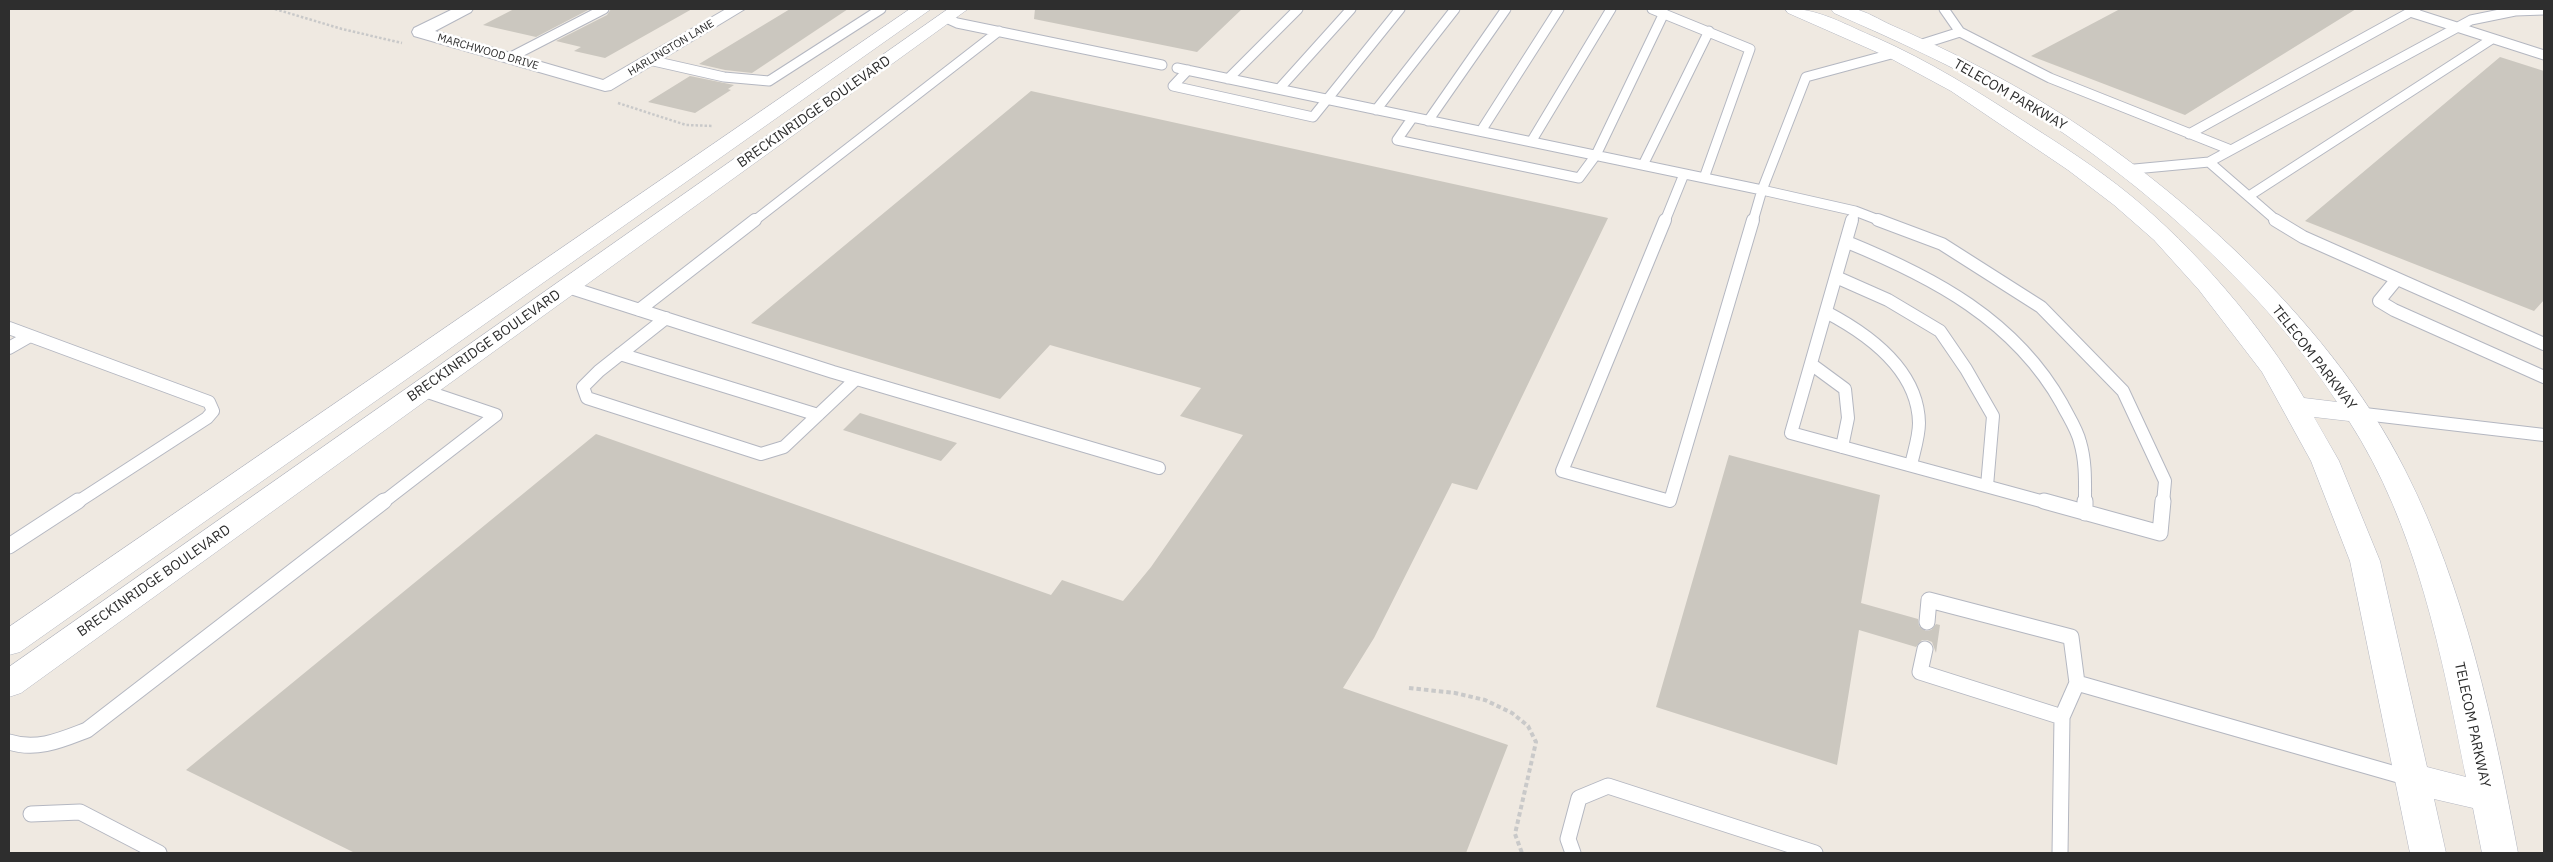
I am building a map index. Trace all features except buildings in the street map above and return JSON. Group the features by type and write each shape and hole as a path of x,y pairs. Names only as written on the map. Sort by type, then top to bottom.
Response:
{"street":[{"name":"MARCHWOOD DRIVE","path":"462,9 420,32 605,86"},
{"name":"HARLINGTON LANE","path":"605,86 737,9"},
{"name":"TELECOM PARKWAY","path":"1794,9 1895,53 1958,87 2076,166 2122,200 2162,235 2208,285 2274,370 2325,461 2366,561 2428,853"},
{"name":"TELECOM PARKWAY","path":"1840,9 1919,45 2032,105 2075,132 2193,225 2285,317 2373,437 2420,536 2455,645 2500,853"},
{"path":"920,10 952,14"},
{"name":"BRECKINRIDGE BOULEVARD","path":"9,643 920,10"},
{"name":"BRECKINRIDGE BOULEVARD","path":"9,684 952,14"},
{"path":"1895,53 1919,45"},
{"path":"536,277 568,287"},
{"path":"2294,406 2356,413"},
{"path":"2413,779 2488,797"}],"lane":[{"path":"509,58 604,9"},
{"path":"649,60 723,78 748,82 769,81 881,9"},
{"path":"1228,79 1298,9"},
{"path":"1279,89 1351,9"},
{"path":"1188,70 1173,86 1313,117 1329,100 1400,9"},
{"path":"1376,110 1455,9"},
{"path":"1428,120 1506,9"},
{"path":"1481,132 1559,9"},
{"path":"1531,142 1611,9"},
{"path":"1652,9 1750,49 1704,178"},
{"path":"1944,9 1960,32 2050,78 2231,150"},
{"path":"2189,134 2413,10 2458,28 2544,55"},
{"path":"2124,170 2210,162 2471,20 2494,15 2544,10"},
{"path":"952,14 998,31 1162,65"},
{"path":"1413,118 1397,140 1579,178 1596,155 1664,14"},
{"path":"639,310 998,31"},
{"path":"1643,165 1709,31"},
{"path":"1919,45 1960,32"},
{"path":"2249,196 2492,39"},
{"path":"1684,174 1562,471 1670,501 1762,190 1806,78 1895,53"},
{"path":"1178,68 1762,190 1855,212 1942,244 2041,307 2123,391 2165,482 2160,532 1791,433 1855,212"},
{"path":"2210,162 2278,222 2302,237 2544,344"},
{"path":"1847,242 1889,258 1951,290 2009,334 2057,391 2082,444 2086,513"},
{"path":"1836,277 1888,300 1940,331 1966,369 1993,416 1987,486"},
{"path":"2397,279 2379,301 2394,310 2544,377"},
{"path":"568,287 856,379 1159,468"},
{"path":"1826,312 1853,326 1883,348 1910,388 1919,421 1911,466"},
{"path":"666,318 620,354 583,387 587,398 761,454 784,448 856,379"},
{"path":"9,328 210,402 213,411 207,418 9,546"},
{"path":"9,348 30,336"},
{"path":"620,354 818,415"},
{"path":"1811,364 1845,389 1848,418 1842,446"},
{"path":"9,742 16,745 51,744 87,730 496,415 422,390"},
{"path":"2356,413 2544,435"},
{"path":"1927,622 1929,600 2071,637 2077,683 2062,717 2060,853"},
{"path":"1925,649 1920,672 2062,717"},
{"path":"2077,683 2413,779"},
{"path":"1573,853 1568,839 1579,798 1608,786 1815,853"},
{"path":"31,814 80,812 159,853"}],"path":[{"path":"1409,688 1465,694 1499,705 1526,723 1536,742 1515,834 1522,853"}]}
